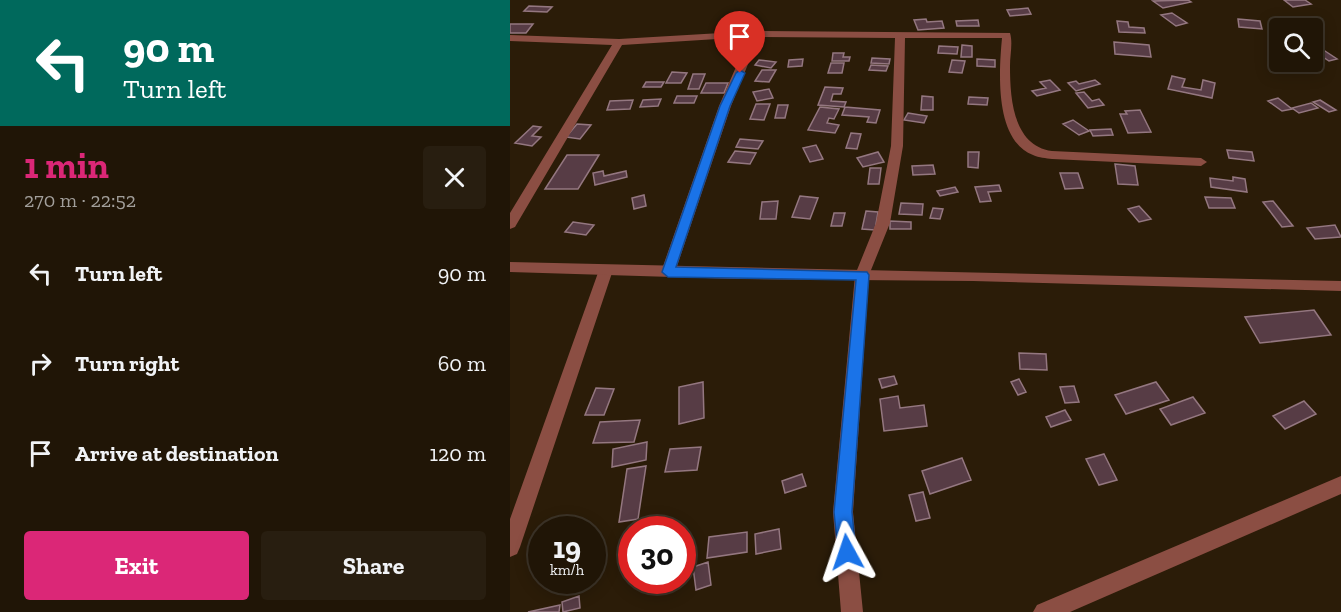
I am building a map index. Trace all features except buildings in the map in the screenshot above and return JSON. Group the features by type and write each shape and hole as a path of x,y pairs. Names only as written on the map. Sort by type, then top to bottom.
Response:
{"street":[{"path":"668,272 725,106 755,34"},
{"path":"510,38 619,42 755,34 1006,35 1004,78 1013,129 1034,151 1052,155 1201,162"},
{"path":"852,612 843,512 862,275 883,223 897,146 900,35"},
{"path":"510,224 619,42"},
{"path":"510,267 1341,286"},
{"path":"510,547 606,270"},
{"path":"1054,610 1341,485"}],"route":[{"path":"740,73 725,106 668,272 862,275 843,512 847,552"}]}
